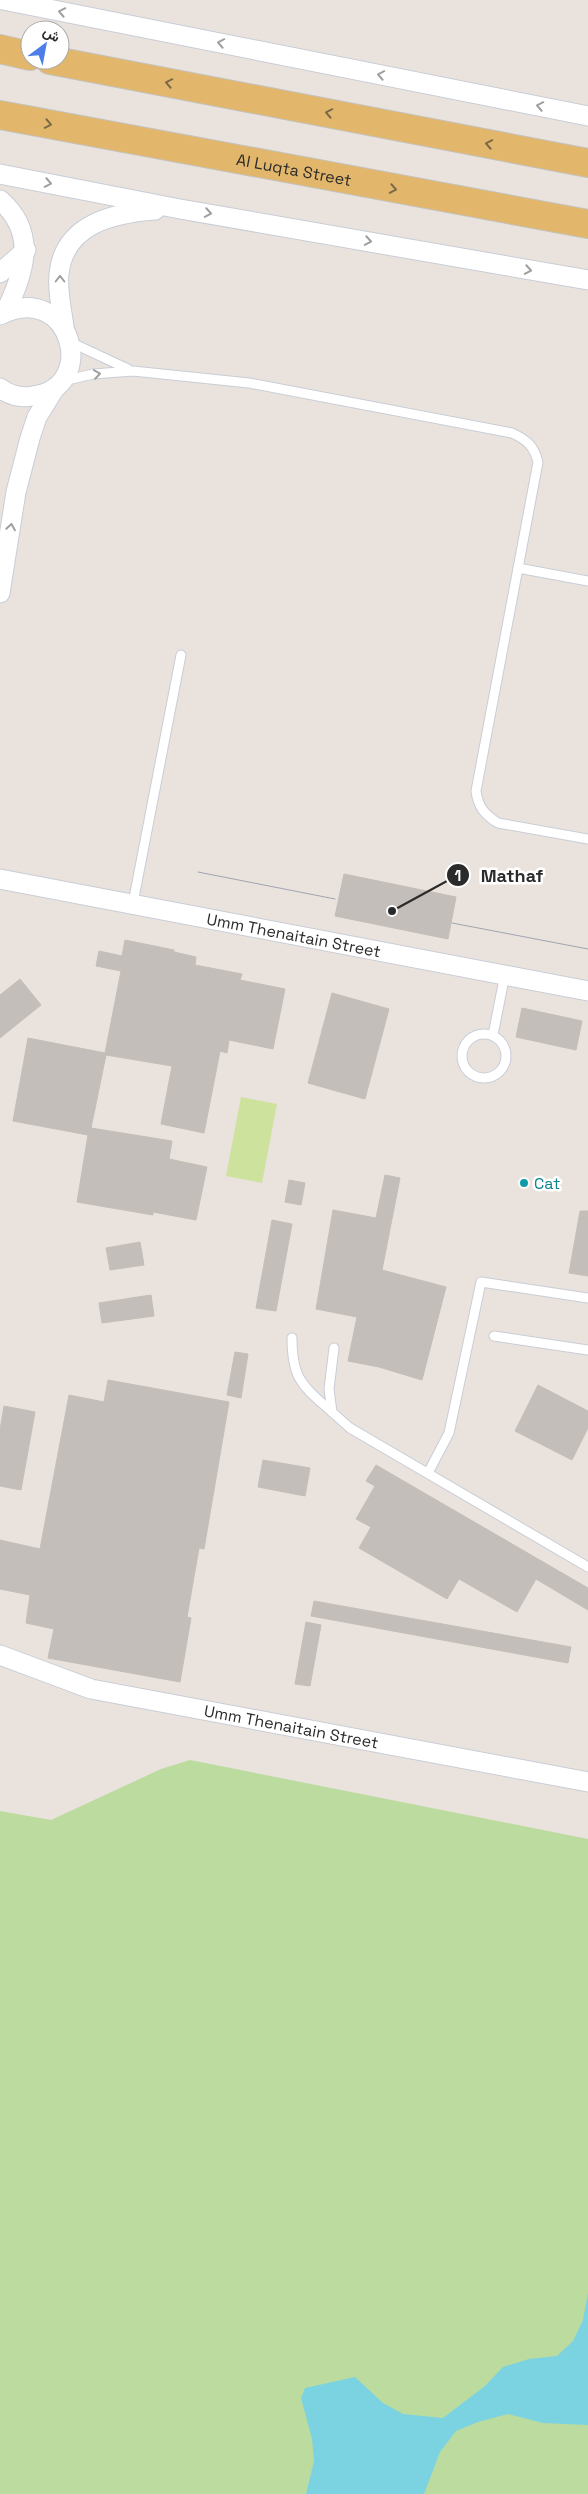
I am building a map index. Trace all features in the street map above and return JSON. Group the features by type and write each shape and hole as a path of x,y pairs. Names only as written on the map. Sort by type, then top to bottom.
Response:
{"main road":[{"path":"0,50 20,54"},
{"path":"70,64 588,163"},
{"name":"Al Luqta Street","path":"0,115 588,224"},
{"path":"554,219 588,232"}],"street":[{"path":"2,0 588,116"},
{"path":"0,174 180,208 588,280"},
{"path":"0,200 16,220 26,250 20,278 3,313"},
{"path":"0,588 16,492 30,438 37,417 68,369 72,356 67,335 59,275 67,247 75,237 92,224 109,216 131,212 180,208"},
{"path":"0,273 26,250"},
{"path":"3,313 22,307 38,308 53,316 67,335"},
{"path":"0,388 7,394 23,397 40,396 58,384"},
{"name":"Umm Thenaitain Street","path":"0,879 588,991"},
{"name":"Umm Thenaitain Street","path":"0,1654 91,1689 588,1782"}],"lane":[{"path":"67,335 133,371"},
{"path":"58,384 93,374 133,371 249,383 512,433 526,440 535,450 538,462 476,791 477,803 487,816 498,823 588,840"},
{"path":"518,568 588,581"},
{"path":"133,903 181,655"},
{"path":"492,1035 505,974"},
{"path":"480,1034 492,1035 505,1046 507,1058 502,1070 493,1077 480,1078 469,1072 463,1062 463,1050 469,1039 480,1034"},
{"path":"428,1473 449,1433 481,1282 588,1298"},
{"path":"494,1336 588,1350"},
{"path":"292,1338 292,1359 302,1385 350,1428 588,1567"},
{"path":"332,1412 329,1389 334,1348"}],"green space":[{"path":"241,1097 277,1104 262,1183 226,1176"},
{"path":"190,1760 588,1839 588,2494 0,2494 0,1811 51,1820 161,1769"}],"water":[{"path":"588,2293 588,2425 543,2423 508,2414 478,2422 456,2431 440,2452 424,2494 306,2494 314,2461 312,2439 301,2398 305,2388 355,2377 383,2403 403,2414 443,2418 485,2386 503,2367 529,2359 557,2356 573,2341 583,2320"}],"building":[{"path":"344,874 456,897 448,939 335,916"},
{"path":"125,940 174,950 174,952 196,957 195,965 242,974 240,980 285,989 273,1049 229,1040 227,1053 220,1051 204,1133 161,1124 172,1066 106,1055 91,1128 172,1141 169,1159 207,1167 196,1220 77,1202 88,1135 13,1121 28,1038 105,1053 121,971 96,966 99,951 122,956"},
{"path":"20,979 41,1005 0,1038 0,995"},
{"path":"332,993 389,1009 365,1099 308,1083"},
{"path":"522,1008 582,1021 576,1050 516,1037"},
{"path":"385,1175 400,1178 382,1270 446,1287 422,1380 379,1367 348,1361 357,1317 316,1309 333,1210 376,1218"},
{"path":"289,1180 305,1183 301,1205 285,1202"},
{"path":"580,1211 588,1211 588,1276 569,1273"},
{"path":"272,1220 292,1224 276,1311 256,1308"},
{"path":"140,1242 144,1265 110,1270 106,1248"},
{"path":"151,1295 154,1316 102,1323 99,1303"},
{"path":"235,1352 248,1354 241,1398 227,1395"},
{"path":"108,1380 229,1402 204,1549 199,1548 187,1617 191,1618 180,1682 48,1658 54,1629 26,1623 30,1595 0,1589 0,1540 40,1549 69,1395 104,1402"},
{"path":"538,1385 588,1411 588,1428 572,1460 515,1431"},
{"path":"4,1406 35,1412 21,1490 0,1486 0,1430"},
{"path":"263,1460 310,1468 305,1496 258,1487"},
{"path":"376,1465 588,1588 588,1610 536,1579 517,1612 459,1579 447,1599 359,1548 371,1527 356,1519 375,1486 366,1481"},
{"path":"314,1601 571,1647 568,1663 311,1616"},
{"path":"306,1622 321,1625 310,1686 295,1684"}],"tram line":[{"path":"198,872 335,899"},
{"path":"452,923 588,949"}],"place":[{"name":"Mathaf","path":"392,911"},
{"name":"Cat","path":"524,1183"}]}
